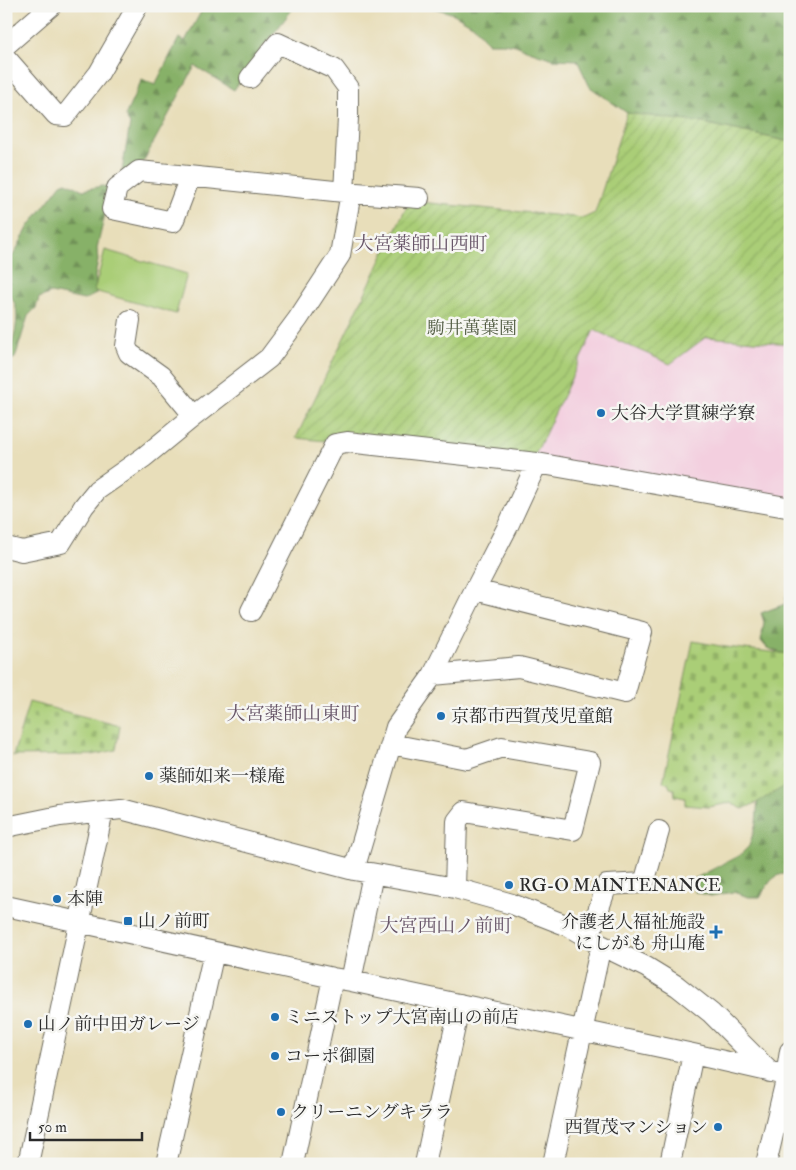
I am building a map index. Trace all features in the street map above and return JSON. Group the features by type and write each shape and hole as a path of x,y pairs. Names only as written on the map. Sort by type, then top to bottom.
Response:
{"street":[{"path":"6,45 25,19 51,6"},
{"path":"6,58 56,115 65,116 99,73 137,6"},
{"path":"6,547 22,551 61,543 84,506 97,490 144,457 269,358 298,319 340,255 348,192 348,88 334,69 278,43 250,78"},
{"path":"190,177 419,198"},
{"path":"130,320 126,346 129,353 161,376 194,416"},
{"path":"251,611 335,444 347,442 537,464 786,507"},
{"path":"293,1164 342,980 363,872 396,727 433,675 537,464"},
{"path":"433,675 519,667 625,694 642,632 475,590"},
{"path":"391,744 467,759 502,747 590,762 573,830 464,812 457,821 455,888"},
{"path":"6,827 60,816 120,810 363,872 455,888 512,904 568,926 646,967 677,986 782,1074 785,1084 766,1164"},
{"path":"28,1164 103,811"},
{"path":"553,1164 582,1030 595,941 607,885 644,883 659,831"},
{"path":"6,906 782,1074"},
{"path":"166,1164 214,952"},
{"path":"425,1164 460,1004"},
{"path":"782,1074 790,1051"},
{"path":"670,1164 693,1054"}],"shaded area":[{"path":"594,330 670,364 706,337 790,344 790,507 532,462"}],"green space":[{"path":"197,6 295,6 261,50 234,90 195,66 143,162 121,177 130,124 125,116 142,79 155,85 179,38 185,41 202,10"},
{"path":"428,6 790,6 790,142 703,123 627,113 590,87 577,60 553,59 516,45 488,43 474,26 454,14"},
{"name":"駒井萬葉園","path":"627,113 703,123 790,142 790,344 706,337 670,364 594,330 532,462 296,438 409,201 584,218 595,213"},
{"path":"66,182 83,190 102,186 110,187 97,248 96,294 84,300 51,293 39,298 36,308 28,316 15,358 9,361 17,314 12,299 6,293 6,262 14,254 29,226 61,184"},
{"path":"105,250 187,274 176,314 94,291"},
{"path":"790,573 790,656 767,648 761,641 764,622 761,613 785,604"},
{"path":"693,641 726,647 790,654 790,783 743,809 730,803 708,807 685,805 685,798 675,796 674,789 670,788 668,783 663,782"},
{"path":"29,702 120,726 116,750 92,755 13,756"},
{"path":"790,757 790,874 775,877 760,897 749,897 733,892 711,896 695,892 692,887 692,880 740,855 749,846 756,824 758,798"}],"place":[{"name":"大谷大学貫練学寮","path":"601,413"},
{"name":"京都市西賀茂児童館","path":"441,716"},
{"name":"薬師如来一様庵","path":"149,776"},
{"name":"RG-O MAINTENANCE","path":"509,885"},
{"name":"本陣","path":"57,899"},
{"name":"山ノ前町","path":"128,921"},
{"name":"介護老人福祉施設 にしがも 舟山庵","path":"716,932"},
{"name":"ミニストップ大宮南山の前店","path":"275,1017"},
{"name":"山ノ前中田ガレージ","path":"28,1024"},
{"name":"コーポ御園","path":"275,1056"},
{"name":"クリーニングキララ","path":"281,1112"},
{"name":"西賀茂マンション","path":"718,1127"}],"district":[{"name":"大宮薬師山西町","path":"421,243"},
{"name":"大宮薬師山東町","path":"293,713"},
{"name":"大宮西山ノ前町","path":"446,925"}]}
